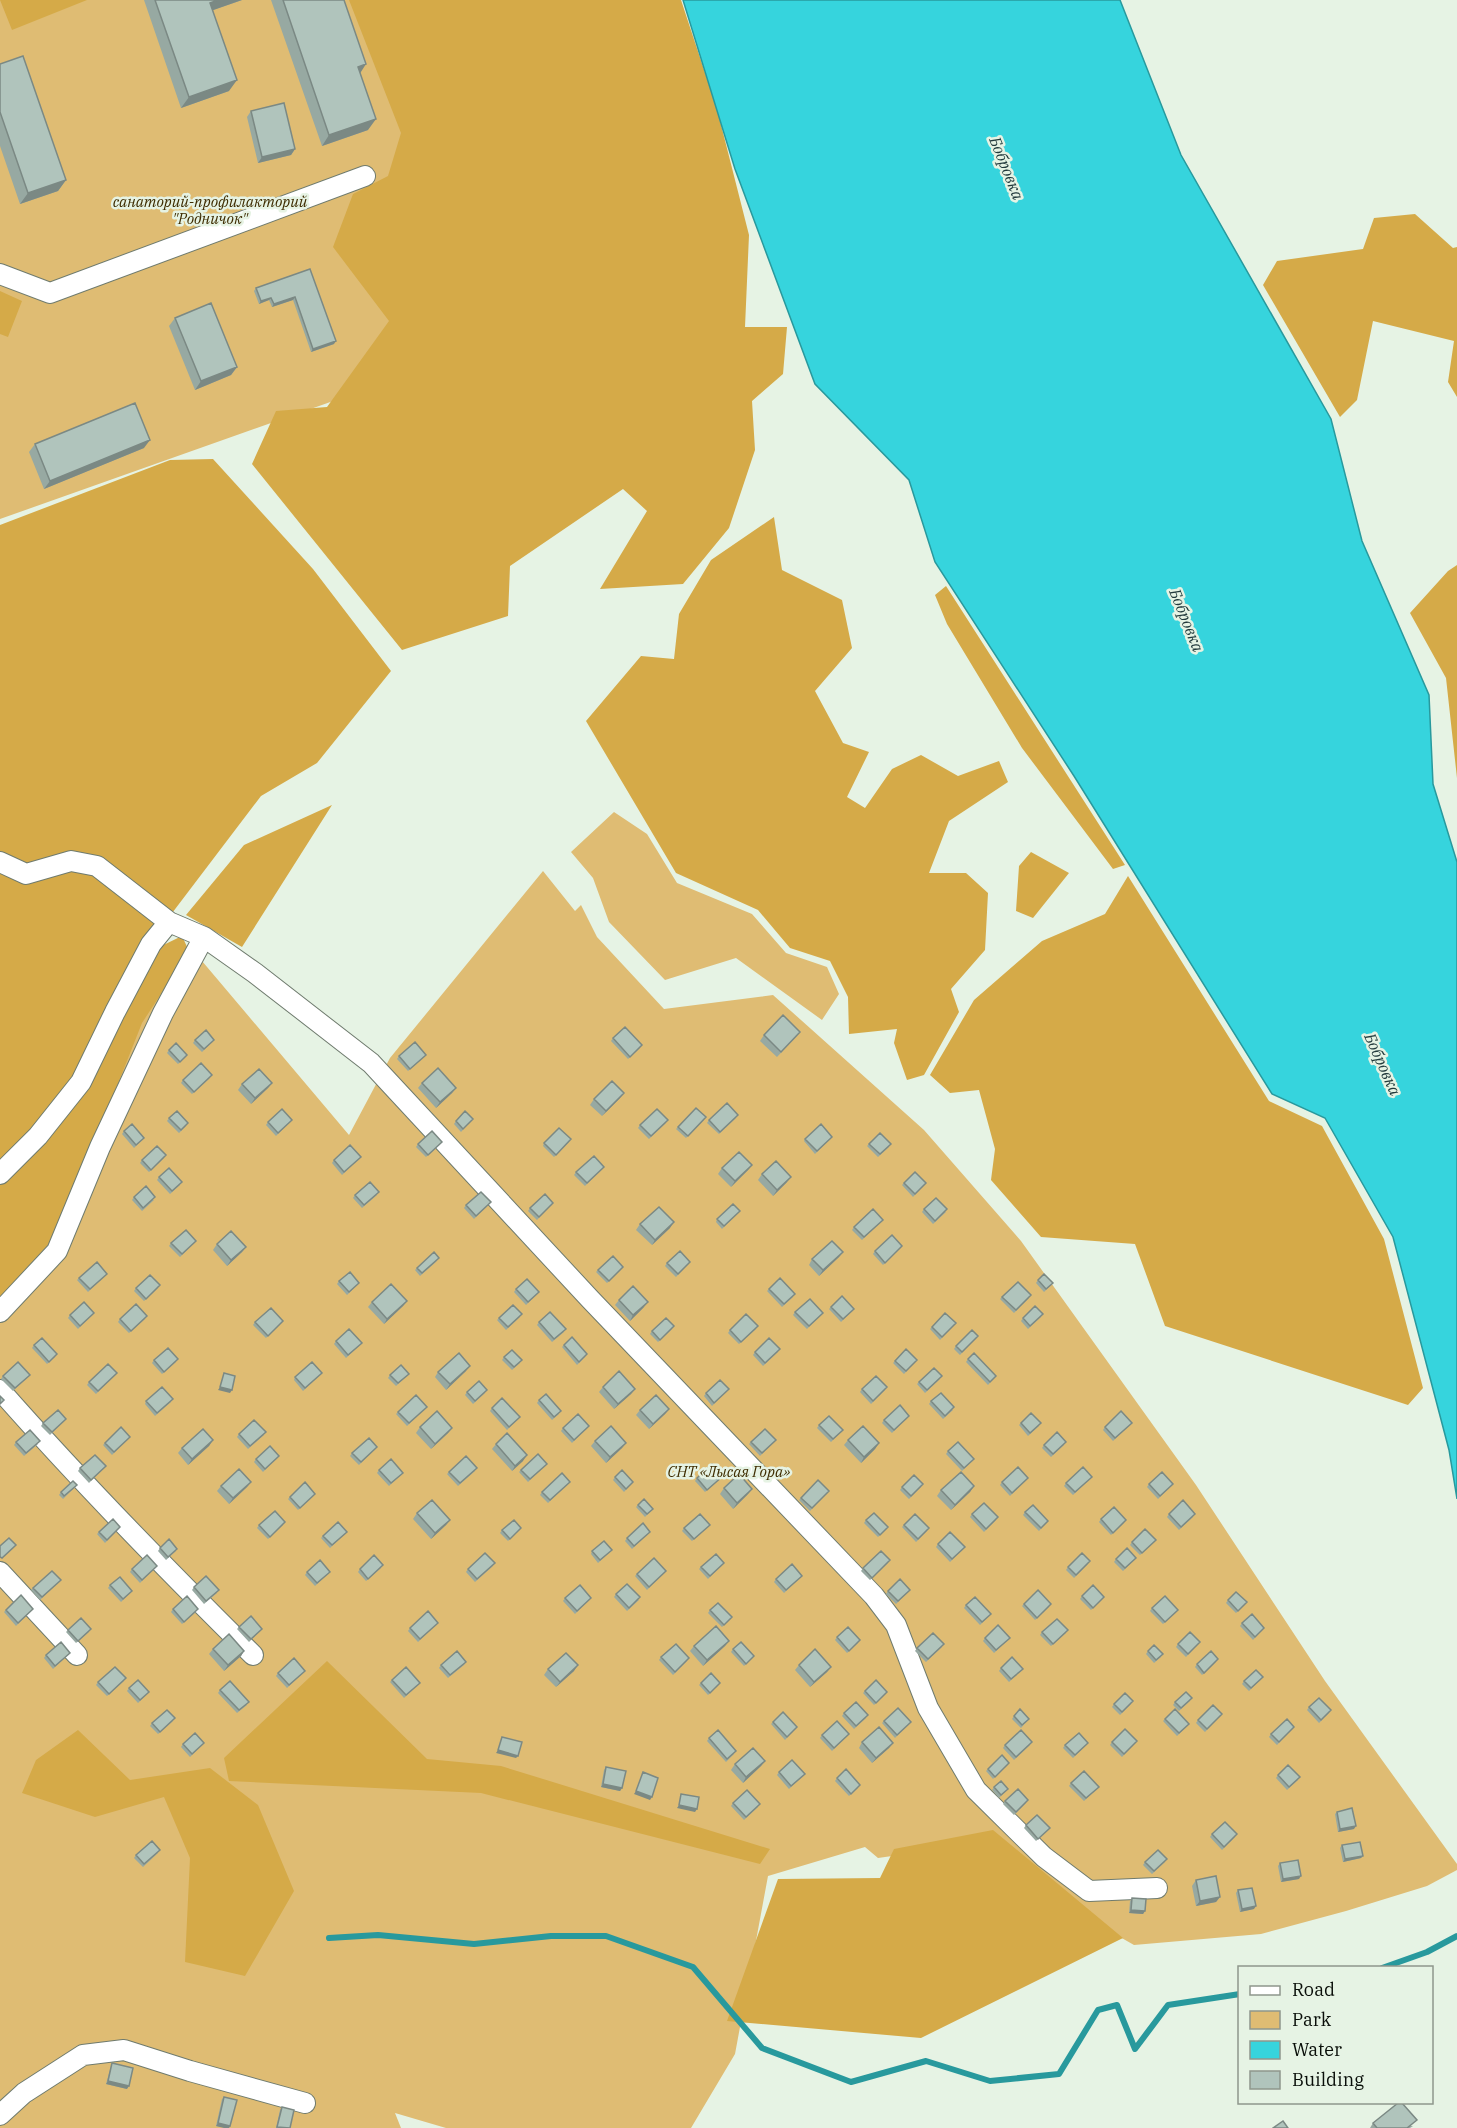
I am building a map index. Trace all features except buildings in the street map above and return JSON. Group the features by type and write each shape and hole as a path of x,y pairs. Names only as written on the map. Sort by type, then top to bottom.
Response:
{"street":[{"path":"0,274 50,293 365,176"},
{"path":"0,862 26,874 71,861 97,866 169,922 204,937 255,973 371,1063 590,1299 874,1596 896,1625 928,1708 976,1790 1044,1857 1089,1891 1157,1888"},
{"path":"0,1174 38,1136 81,1082 151,944 169,922"},
{"path":"0,1312 57,1251 100,1147 163,1013 204,937"},
{"path":"0,1390 96,1496 253,1655"},
{"path":"0,1572 77,1655"},
{"path":"0,2115 24,2093 83,2055 124,2050 305,2103"}],"green space":[{"name":"санаторий-профилакторий \"Родничок\"","path":"0,0 389,0 452,152 370,388 0,519"},
{"path":"614,812 647,834 677,883 752,914 786,953 827,967 839,994 822,1020 736,958 665,980 609,922 593,878 571,852"},
{"name":"СНТ «Лысая Гора»","path":"543,871 575,911 581,905 597,937 664,1009 773,995 924,1130 1021,1241 1196,1485 1325,1681 1457,1864 1457,1870 1427,1886 1261,1934 1134,1945 1090,1920 998,1841 878,1858 865,1847 768,1876 735,2054 691,2128 446,2128 395,2113 401,2128 0,2128 0,1279 143,1002 191,948 349,1135 390,1058"}],"shaded area":[{"path":"0,0 87,0 12,30"},
{"path":"349,0 681,0 717,109 749,235 745,327 787,327 783,374 752,401 755,450 729,528 683,584 600,589 647,511 623,489 510,566 508,616 402,650 252,464 276,411 327,407 389,321 333,247 353,194 388,176 401,133"},
{"path":"1415,214 1453,248 1457,247 1457,397 1448,382 1454,341 1373,321 1357,400 1340,417 1263,285 1277,261 1363,249 1374,218"},
{"path":"0,291 22,301 8,337 0,334"},
{"path":"213,459 313,569 391,671 317,763 261,796 141,954 74,1088 0,1171 0,525 170,460"},
{"path":"774,517 782,570 842,600 852,648 815,691 843,743 869,752 847,797 865,808 892,769 921,755 958,776 999,761 1008,782 949,821 929,873 966,873 988,893 985,950 951,989 959,1012 924,1075 907,1080 894,1043 897,1029 849,1034 848,997 830,961 790,948 758,910 676,873 586,721 641,656 674,659 679,614 711,560"},
{"path":"1457,565 1457,778 1446,678 1410,613 1448,571"},
{"path":"946,586 1125,865 1113,869 1022,748 947,624 935,595"},
{"path":"332,805 242,947 186,915 244,845"},
{"path":"1031,852 1069,873 1033,918 1016,911 1019,866"},
{"path":"1128,876 1269,1101 1322,1126 1384,1239 1423,1388 1408,1405 1165,1326 1135,1244 1041,1237 991,1180 995,1149 979,1090 950,1093 930,1075 974,1000 1042,941 1105,914"},
{"path":"182,936 189,951 142,1023 59,1233 0,1297 0,1181 30,1154 153,950"},
{"path":"327,1661 427,1759 501,1766 770,1849 760,1864 481,1793 229,1781 224,1758"},
{"path":"78,1730 130,1780 210,1768 258,1805 294,1891 245,1976 185,1962 190,1858 164,1797 95,1817 22,1793 36,1760"},
{"path":"993,1830 1123,1938 921,2038 727,2021 778,1879 880,1878 894,1849"}],"water":[{"name":"Бобровка","path":"683,0 1120,0 1181,155 1331,419 1362,541 1429,695 1433,784 1457,862 1457,1499 1449,1450 1393,1237 1325,1118 1272,1094 1074,776 935,562 909,480 815,384 735,169"}],"waterway":[{"path":"329,1938 378,1935 474,1944 551,1936 606,1936 693,1967 762,2048 851,2082 926,2061 990,2081 1059,2074 1098,2010 1117,2005 1135,2049 1168,2005 1238,1994"},
{"path":"1388,1966 1427,1952 1457,1936"}]}
